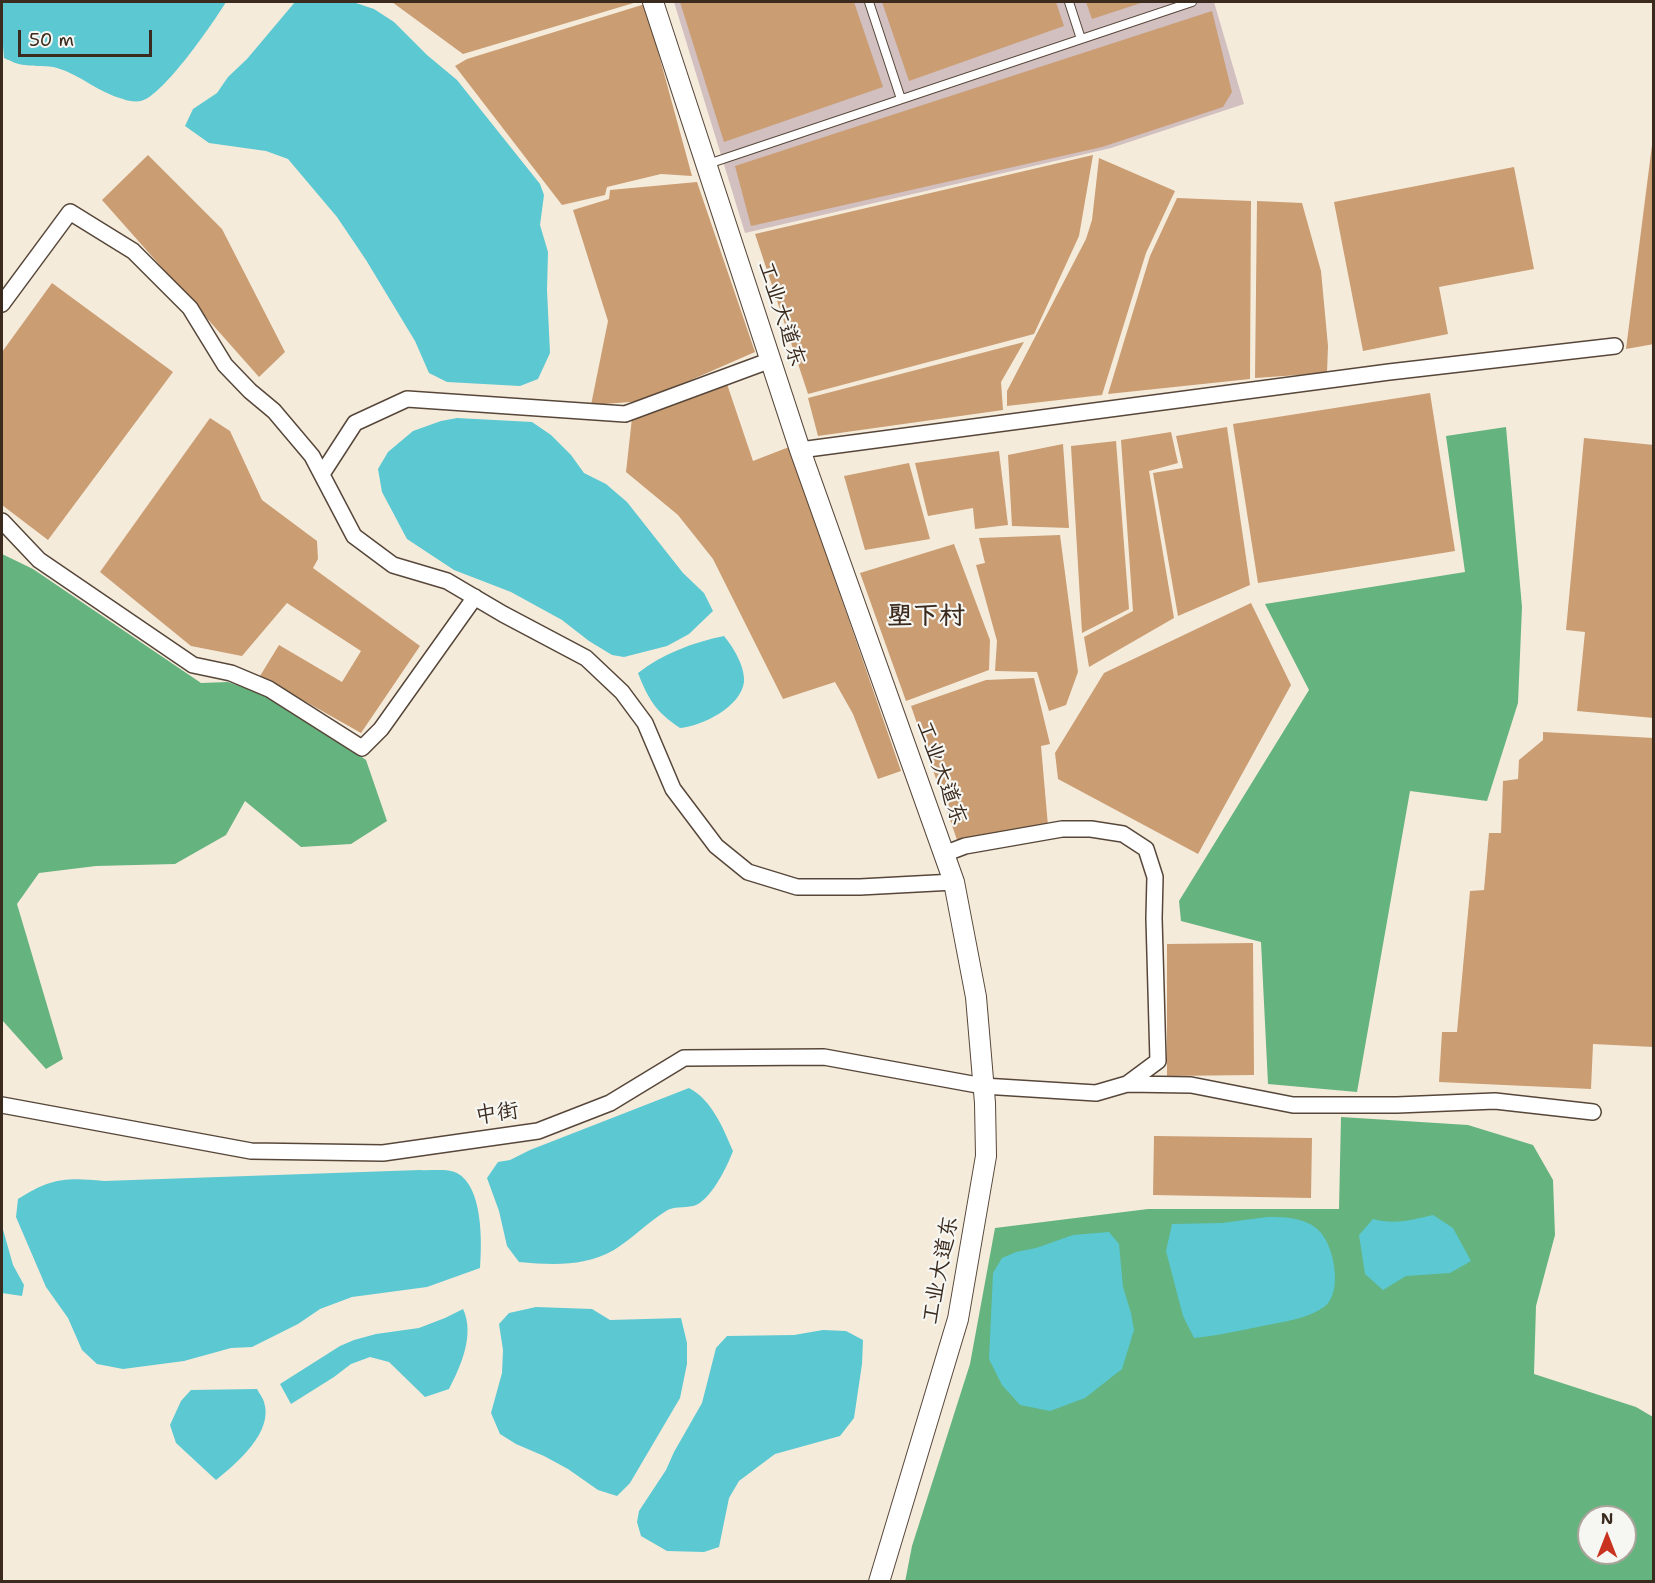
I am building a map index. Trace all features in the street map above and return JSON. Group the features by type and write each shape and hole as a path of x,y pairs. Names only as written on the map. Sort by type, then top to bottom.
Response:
{"street":[{"name":"工业大道东","path":"653,2 801,450 954,882 976,997 986,1156 958,1319 879,1581"},
{"path":"2,304 70,212 133,251 190,308 225,365 250,391 274,411 312,456 354,536 393,565 447,581 586,658 621,692 645,723 673,789 716,846 748,872 797,887 860,887 954,882"},
{"path":"801,450 1389,372 1615,346"},
{"path":"322,474 355,423 407,399 624,414 771,360"},
{"path":"2,521 39,560 193,665 231,673 269,689 362,747 381,729 475,597"},
{"path":"944,854 965,846 1072,829 1091,829 1123,834 1146,849 1155,878 1158,1061 1127,1084"},
{"name":"中街","path":"2,1105 251,1151 383,1153 538,1131 610,1103 684,1058 824,1057 983,1086 1096,1093 1127,1084"},
{"path":"1127,1084 1191,1085 1293,1106 1496,1101 1593,1112"}],"lane":[{"path":"869,2 901,99"},
{"path":"1069,2 1081,39"},
{"path":"706,164 1192,2"}],"shaded area":[{"path":"674,2 1214,2 1244,104 1111,148 745,233"}],"green space":[{"path":"1506,427 1522,607 1518,703 1487,801 1410,791 1357,1092 1268,1084 1261,942 1181,921 1179,901 1309,690 1265,604 1465,572 1446,436"},
{"path":"2,554 33,569 201,683 228,682 280,700 366,760 387,821 351,844 301,847 245,801 226,835 175,864 96,866 39,873 17,904 63,1059 46,1069 2,1020"},
{"path":"1341,1117 1468,1125 1533,1145 1553,1180 1555,1235 1536,1306 1534,1374 1636,1407 1653,1417 1653,1581 905,1582 912,1546 970,1364 995,1228 1148,1209 1339,1209"}],"water":[{"path":"2,2 226,2 200,41 174,73 150,96 137,101 114,96 57,68 20,64 4,58"},
{"path":"295,2 353,2 374,9 394,22 427,55 457,80 540,184 544,195 540,225 548,252 550,353 538,379 520,386 447,382 429,373 415,341 366,260 337,217 288,159 266,151 209,143 185,126 193,109 217,93 228,77 247,59"},
{"path":"457,418 532,422 551,435 571,455 584,473 606,484 627,502 683,573 704,593 713,611 689,634 667,646 624,657 612,655 562,620 511,592 454,570 407,539 382,492 378,469 388,452 413,431"},
{"path":"724,636 735,651 743,670 744,682 741,691 736,699 719,714 680,728 654,704 638,673 657,660 679,650"},
{"path":"689,1088 710,1107 721,1124 733,1151 722,1174 706,1198 693,1206 669,1209 621,1246 603,1256 568,1264 519,1262 507,1246 499,1211 487,1178 498,1162 510,1160 530,1150"},
{"path":"420,1170 453,1171 466,1180 472,1190 479,1216 480,1268 427,1287 352,1297 320,1309 298,1324 252,1347 231,1348 184,1361 123,1369 97,1364 82,1350 68,1318 46,1287 16,1217 18,1199 50,1183 69,1179 104,1181"},
{"path":"1433,1215 1453,1228 1471,1261 1450,1273 1406,1276 1383,1290 1365,1274 1359,1235 1373,1219 1395,1222"},
{"path":"1267,1217 1299,1220 1311,1224 1322,1235 1328,1244 1334,1267 1334,1291 1330,1300 1324,1307 1301,1318 1194,1338 1183,1316 1166,1251 1172,1224 1222,1223"},
{"path":"2,1226 13,1265 24,1285 22,1296 2,1293"},
{"path":"1109,1232 1119,1244 1123,1287 1134,1330 1122,1369 1085,1398 1050,1411 1020,1405 1002,1385 989,1359 993,1273 1002,1258 1016,1252 1036,1248 1073,1235"},
{"path":"536,1307 592,1309 610,1320 681,1318 687,1343 687,1364 680,1398 630,1483 617,1496 598,1490 568,1469 500,1434 491,1413 502,1373 503,1350 499,1324 509,1313"},
{"path":"463,1309 468,1329 467,1339 462,1360 449,1389 425,1397 389,1362 370,1357 351,1364 291,1404 280,1384 340,1346 354,1340 376,1334 419,1328"},
{"path":"823,1330 846,1331 863,1340 854,1418 840,1436 775,1454 739,1481 729,1498 719,1547 704,1552 667,1551 641,1536 637,1522 639,1511 666,1470 702,1403 716,1348 727,1336 794,1335"},
{"path":"257,1389 264,1402 266,1413 264,1425 243,1456 216,1480 176,1443 170,1425 181,1401 191,1390"}],"building":[{"path":"392,2 637,2 463,54"},
{"path":"680,2 854,2 883,87 724,142"},
{"path":"882,2 1056,2 1064,26 909,81"},
{"path":"1086,2 1144,2 1092,19"},
{"path":"645,4 692,176 661,174 607,187 605,195 562,205 455,66 467,59"},
{"path":"1212,11 1232,92 1223,107 1102,147 751,226 735,166"},
{"path":"1652,145 1654,344 1626,349"},
{"path":"148,155 222,229 285,352 259,377 102,200"},
{"path":"1093,155 1079,236 1034,334 808,394 755,234"},
{"path":"1099,158 1175,191 1146,253 1102,395 1007,406 1007,391 1086,239 1092,220"},
{"path":"1514,167 1534,269 1439,287 1448,334 1363,351 1334,202"},
{"path":"697,182 755,352 643,401 591,405 608,321 573,210 609,199 610,190"},
{"path":"1177,198 1251,201 1250,379 1108,394 1150,256"},
{"path":"1257,201 1302,203 1321,271 1328,346 1327,373 1255,378"},
{"path":"52,283 173,372 48,540 2,505 2,352"},
{"path":"1024,342 1001,382 1003,410 818,436 808,398"},
{"path":"727,384 753,461 789,447 901,771 878,779 853,714 835,682 783,699 713,559 678,515 626,472 632,418"},
{"path":"1430,393 1455,551 1258,583 1233,424"},
{"path":"210,418 230,431 262,500 317,541 318,559 313,568 420,646 361,733 260,676 279,645 342,682 361,651 287,603 242,656 191,646 100,572"},
{"path":"1227,427 1250,585 1178,616 1153,473 1183,468 1176,436"},
{"path":"1171,432 1178,463 1149,471 1174,618 1089,667 1084,637 1133,611 1121,440"},
{"path":"1584,438 1654,445 1654,718 1577,711 1585,632 1566,630"},
{"path":"1116,441 1129,609 1082,633 1071,446"},
{"path":"1063,444 1069,528 1012,526 1008,455"},
{"path":"999,451 1008,525 975,529 973,508 928,516 915,463"},
{"path":"909,463 930,539 865,550 844,476"},
{"path":"1060,535 1078,672 1066,705 1049,711 1037,672 995,671 997,641 976,565 985,563 979,538"},
{"path":"954,544 990,640 989,670 906,701 860,573"},
{"path":"1251,603 1291,685 1198,854 1058,779 1055,753 1104,673"},
{"path":"1034,678 1050,744 1041,746 1048,826 957,840 911,706 986,680"},
{"path":"1543,732 1654,738 1654,1047 1593,1044 1591,1089 1439,1082 1442,1032 1457,1032 1470,891 1484,890 1489,833 1501,833 1503,781 1518,779 1519,760 1543,740"},
{"path":"1253,943 1254,1075 1167,1076 1167,944"},
{"path":"1154,1136 1312,1138 1311,1198 1153,1195"}],"district":[{"name":"塱下村","path":"926,617"}]}
